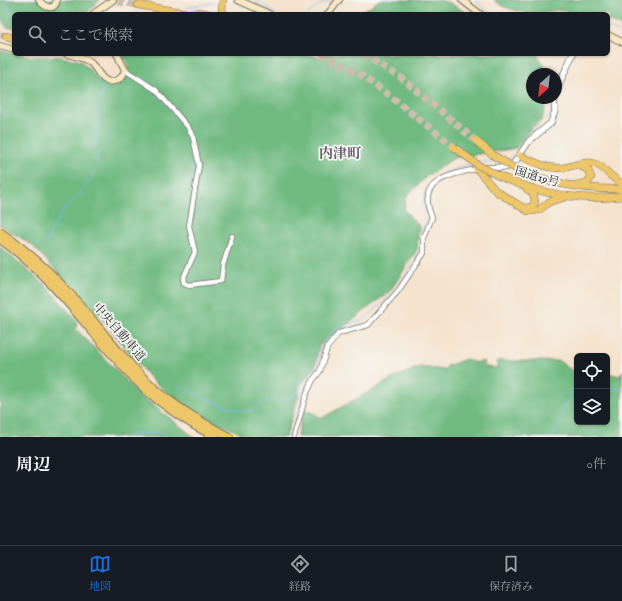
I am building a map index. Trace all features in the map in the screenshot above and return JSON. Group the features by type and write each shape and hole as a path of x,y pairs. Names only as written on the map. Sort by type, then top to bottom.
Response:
{"highway":[{"path":"222,12 223,0"},
{"path":"138,5 181,12"},
{"path":"6,36 12,38"},
{"name":"国道19号","path":"476,141 493,155 516,169 532,176 566,186 583,188 622,188"},
{"name":"国道19号","path":"454,147 473,162 496,175 524,187 568,197 600,198 622,196"},
{"path":"521,156 548,167 562,168 584,163 595,164 612,178 622,183"},
{"path":"566,186 584,184 590,180 590,173 578,165"},
{"path":"477,169 496,191 521,208 534,211 557,199 568,197"},
{"path":"521,208 532,207 535,202 533,193 524,187"},
{"name":"中央自動車道","path":"0,232 28,253 56,278 132,367 152,387 194,418 229,437"},
{"name":"中央自動車道","path":"0,239 51,282 145,389 177,415 216,437"}],"main road":[{"path":"39,0 43,6 49,8 53,6 57,0"},
{"path":"96,12 112,0"},
{"path":"238,0 264,12"},
{"path":"330,12 339,0"},
{"path":"462,0 477,12"},
{"path":"610,36 622,42"},
{"path":"0,46 12,49"},
{"path":"74,56 91,63 101,77 107,82 114,82 121,79 125,70 118,56"}],"street":[{"path":"562,78 572,56"},
{"path":"125,70 156,90 188,127 193,137 199,165 189,226 195,252 183,279 184,283 189,285 221,281 223,265 232,236"},
{"path":"294,437 306,395 312,380 320,371 325,353 331,341 339,333 368,325 398,291 424,253 424,238 432,217 427,207 427,199 430,190 440,179 447,176 477,169 508,167 521,156 529,141 551,123 555,111 554,104"}],"green space":[{"path":"0,0 100,0 88,12 12,12 12,28 7,28 0,17"},
{"path":"379,0 439,0 450,3 465,12 358,12 371,7"},
{"path":"494,0 622,0 622,27 610,22 610,12 571,12 558,10 544,12 523,12 504,7"},
{"path":"0,51 12,53 12,56 60,57 81,61 100,80 113,86 123,80 128,73 127,65 123,56 313,56 321,58 322,56 538,56 544,65 544,68 526,68 526,104 546,104 546,106 542,120 532,127 516,148 454,158 428,175 406,197 404,210 419,226 417,250 390,291 319,346 314,368 299,386 298,397 286,437 249,437 190,410 170,395 149,377 109,327 32,245 0,225"},
{"path":"0,247 46,286 77,321 76,329 140,395 194,437 0,437"},
{"path":"466,359 475,363 483,361 485,367 497,368 498,361 559,361 574,372 574,425 610,425 610,374 620,376 622,371 622,437 297,437 304,409 322,418 392,379 419,367 445,370 447,366"}],"waterway":[{"path":"7,0 8,8 12,14"},
{"path":"255,0 273,12"},
{"path":"476,0 487,12"},
{"path":"310,12 320,4 334,1"},
{"path":"188,7 214,2"},
{"path":"610,29 622,33"},
{"path":"562,71 566,60"},
{"path":"126,77 150,89 164,102 183,127 192,154 193,188"},
{"path":"44,245 63,211 86,187 96,168 98,159 96,139 99,102 103,93 103,84"},
{"path":"548,122 548,116 551,113 551,104"},
{"path":"507,160 510,159 536,127 542,127"},
{"path":"478,162 500,162"},
{"path":"422,237 422,229 428,220 424,208 424,197 427,188 440,175 471,164"},
{"path":"178,386 212,401 245,411 255,408 263,401 281,402 299,392 304,383 316,369 321,348 334,330 342,326 362,321 393,294 421,252"},
{"path":"610,387 622,390"},
{"path":"553,437 559,425 565,404 575,389"},
{"path":"290,437 302,399 300,392"},
{"path":"126,437 142,433 148,435 154,432 167,437"}],"tunnel":[{"path":"107,0 138,5"},
{"path":"0,35 6,36"},
{"path":"325,56 358,73 394,99 454,147"},
{"path":"366,56 403,79 476,141"}],"district":[{"name":"内津町","path":"340,154"}]}
